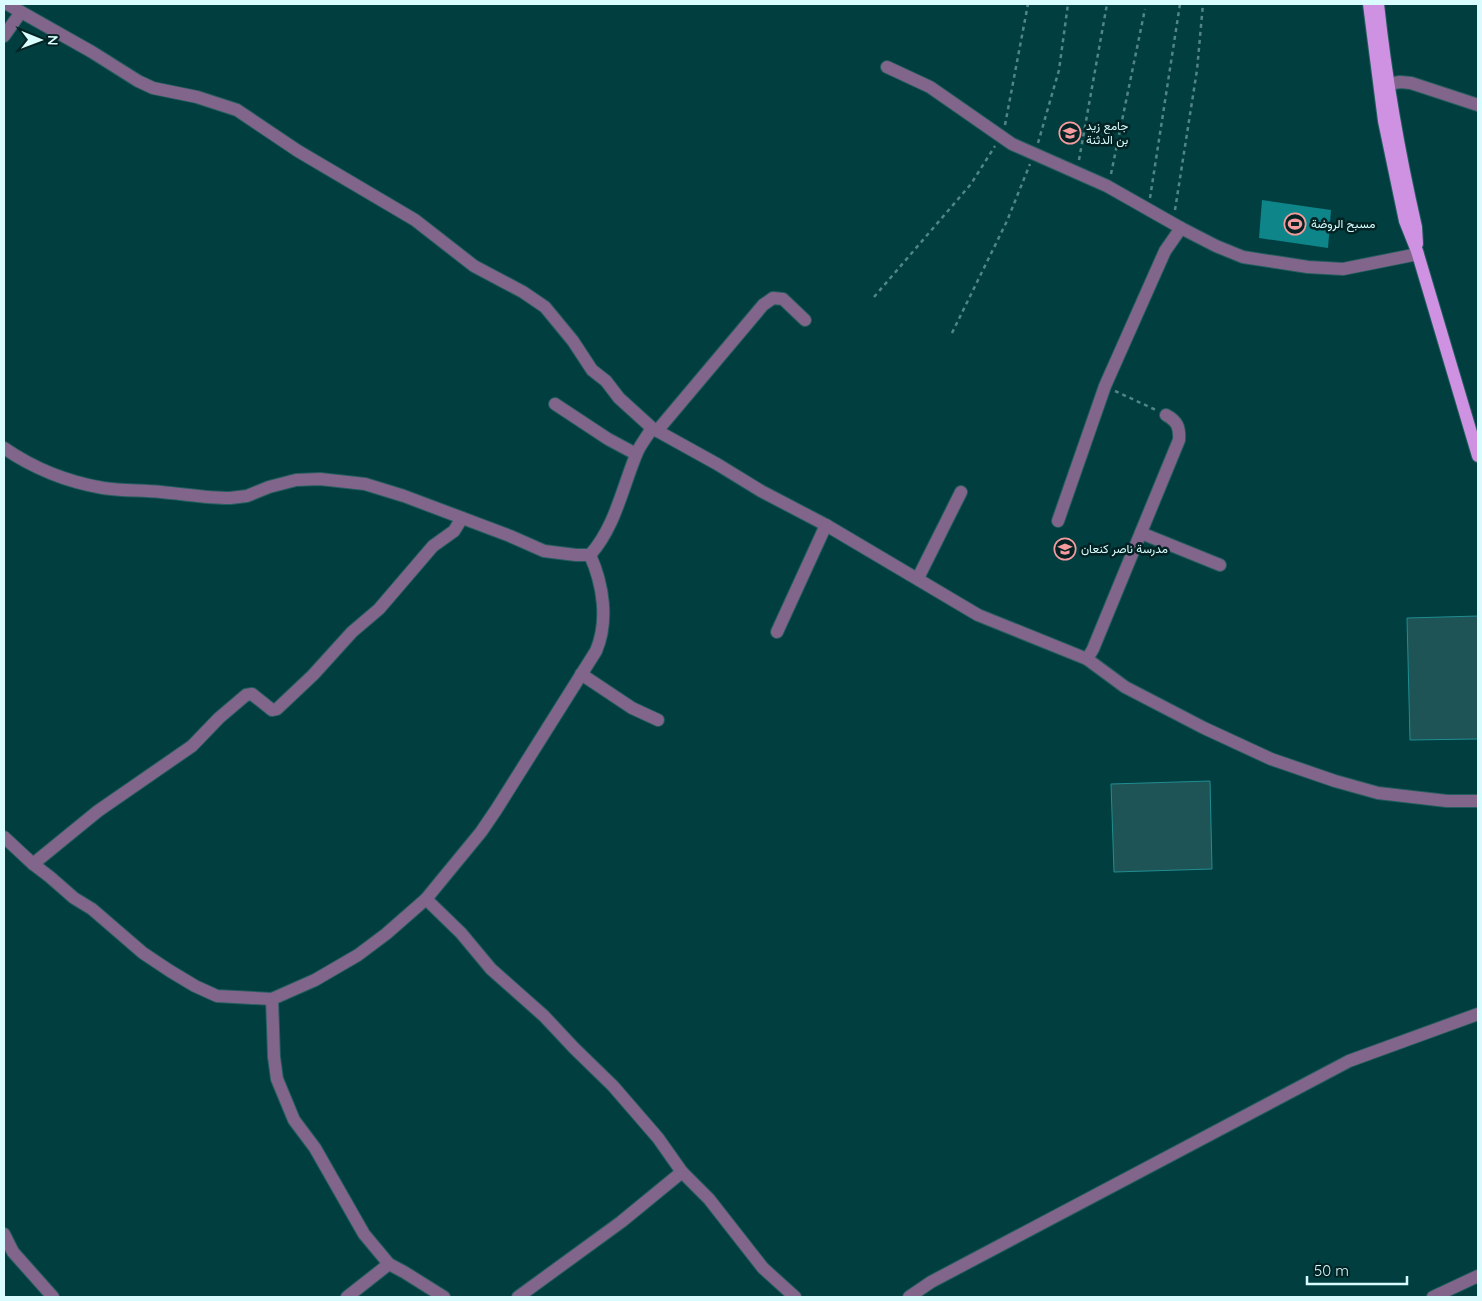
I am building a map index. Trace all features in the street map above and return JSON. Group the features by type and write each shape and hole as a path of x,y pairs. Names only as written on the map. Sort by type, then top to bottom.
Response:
{"main road":[{"path":"1369,4 1384,121 1405,221 1417,253 1478,456"},
{"path":"1378,4 1394,120 1416,227 1417,253"}],"street":[{"path":"8,4 153,88 197,97 237,110 298,151 415,220 474,266 533,298 555,317 573,340 592,370 606,381 620,398 655,429 760,491 826,524 978,615 1087,659 1125,687 1204,728 1278,762 1378,793 1447,801 1478,801"},
{"path":"4,36 21,12"},
{"path":"887,67 930,87 1012,144 1107,186 1176,226 1243,257 1308,267 1343,268 1417,253"},
{"path":"1388,84 1411,83 1478,106"},
{"path":"1058,522 1105,386 1176,226"},
{"path":"4,448 20,459 51,473 103,488 230,498 247,496 275,485 296,480 343,480 384,489 544,551 590,555 600,544 609,526 636,454 655,429 763,305 773,298 783,299 806,320"},
{"path":"555,404 608,439 636,454"},
{"path":"1087,659 1093,650 1179,440 1180,430 1176,420 1166,414"},
{"path":"918,578 960,492"},
{"path":"32,864 98,812 192,746 246,694 252,694 272,710 276,709 313,675 352,632 379,609 433,546 454,531 462,518"},
{"path":"777,632 826,524"},
{"path":"1141,533 1220,565"},
{"path":"4,837 32,864 74,898 92,909 143,952 195,986 217,996 272,999 315,980 358,955 386,934 426,899 481,832 496,810 596,650 602,637 604,625 602,596 596,569 590,555"},
{"path":"581,674 632,708 658,720"},
{"path":"426,899 461,933 491,969 544,1016 613,1086 658,1138 682,1172 709,1199 763,1268 795,1297"},
{"path":"272,999 274,1057 277,1079 294,1120 315,1148 364,1234 389,1264 444,1297"},
{"path":"909,1297 931,1282 1349,1061 1478,1014"},
{"path":"518,1297 621,1222 682,1172"},
{"path":"4,1234 13,1252 53,1297"},
{"path":"347,1297 389,1264"},
{"path":"1433,1297 1478,1276"}],"path":[{"path":"874,297 971,184 1001,137 1028,4"},
{"path":"952,333 1007,222 1035,153 1059,70 1068,4"},
{"path":"1075,173 1092,95 1107,4"},
{"path":"1145,209 1150,199 1180,4"},
{"path":"1176,226 1175,210 1197,70 1203,4"},
{"path":"1107,186 1145,9"},
{"path":"1105,386 1166,414"}],"water":[{"name":"مسبح الروضة","path":"1262,200 1331,210 1328,248 1259,238"}],"building":[{"path":"1478,616 1478,739 1410,740 1407,618"},
{"path":"1210,781 1212,869 1114,872 1111,784"}],"place":[{"name":"جامع زيد بن الدثنة","path":"1070,133"},
{"name":"مسبح الروضة","path":"1295,224"},
{"name":"مدرسة ناصر كنعان","path":"1065,549"}]}
